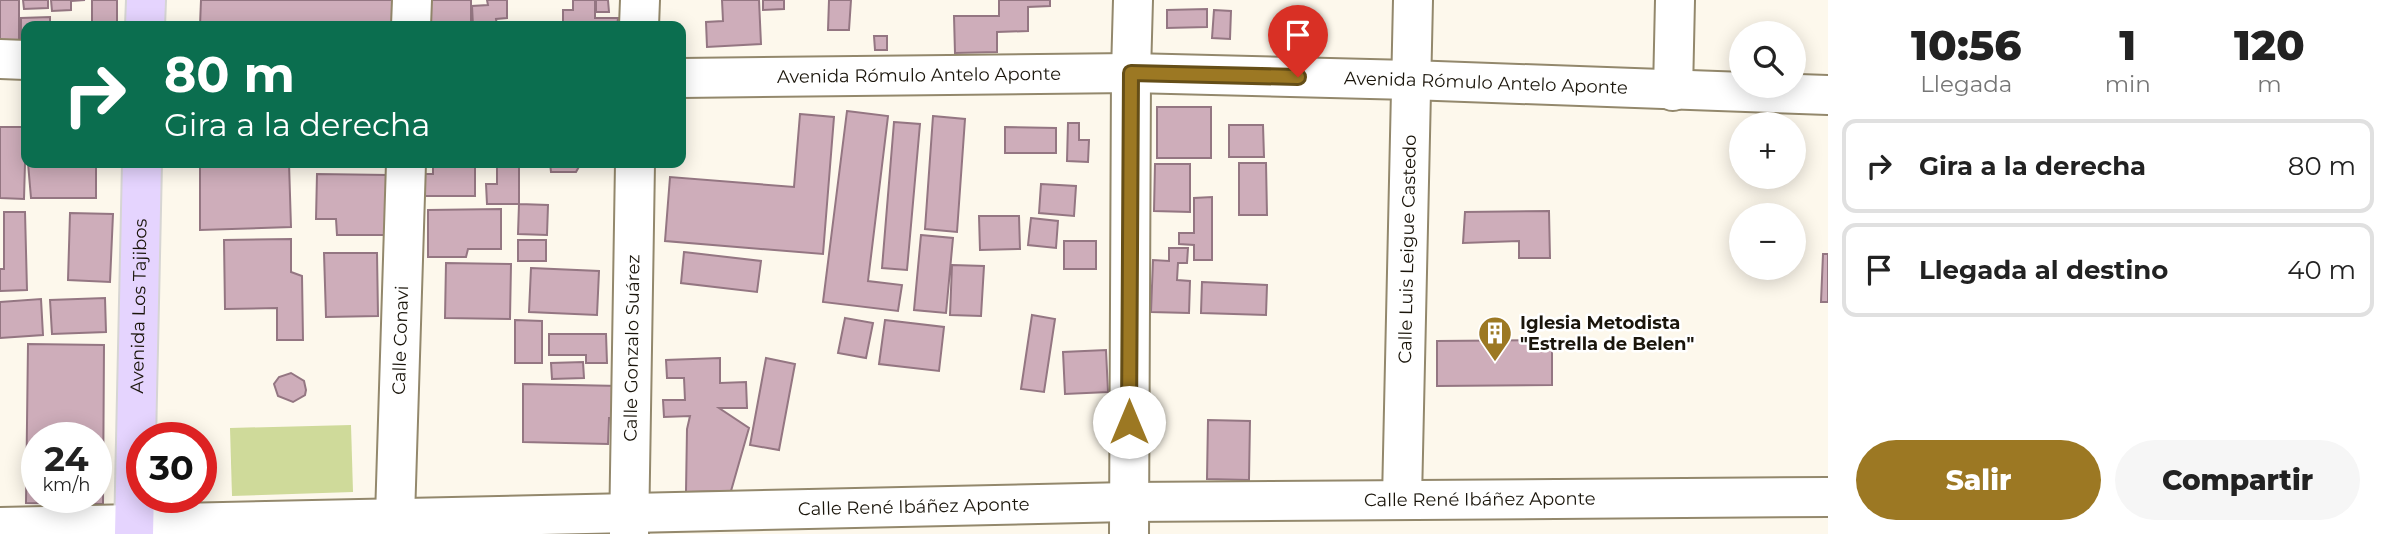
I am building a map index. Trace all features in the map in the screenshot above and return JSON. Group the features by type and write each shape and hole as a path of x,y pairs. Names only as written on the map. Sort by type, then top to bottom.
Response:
{"main road":[{"path":"145,21 146,0"},
{"name":"Avenida Los Tajibos","path":"134,530 142,168"}],"street":[{"path":"411,21 412,0"},
{"path":"639,21 640,0"},
{"path":"1129,518 1133,0"},
{"name":"Calle Luis Leigue Castedo","path":"1402,499 1413,0"},
{"path":"1672,91 1675,0"},
{"path":"0,59 21,60"},
{"name":"Avenida Rómulo Antelo Aponte","path":"686,78 1131,73 1828,95"},
{"name":"Calle Conavi","path":"395,517 406,168"},
{"name":"Calle Gonzalo Suárez","path":"629,524 635,168"},
{"name":"Calle René Ibáñez Aponte","path":"0,527 134,530 395,517 629,524 1129,518 1402,499 1828,497"}],"green space":[{"path":"351,425 353,492 232,496 230,428"}],"building":[{"path":"0,0 19,0 19,42 0,42"},
{"path":"23,0 48,0 48,8 24,9"},
{"path":"51,0 85,0 71,1 71,10 52,11"},
{"path":"92,0 117,0 117,21 92,21"},
{"path":"201,0 399,0 398,21 200,21"},
{"path":"431,0 471,0 471,21 431,21"},
{"path":"487,0 507,0 507,18 473,21 472,6 488,5"},
{"path":"573,0 595,0 595,18 618,18 618,21 563,21 563,10 573,10"},
{"path":"596,0 608,0 609,12 596,12"},
{"path":"722,0 759,0 761,44 707,47 706,22 723,21"},
{"path":"763,0 784,0 784,9 763,10"},
{"path":"829,0 851,0 849,30 828,30"},
{"path":"999,0 1050,0 1050,6 1028,7 1028,31 997,32 997,52 955,53 954,16 999,16"},
{"path":"1207,9 1207,27 1167,28 1167,10"},
{"path":"1214,10 1231,11 1230,39 1212,38"},
{"path":"50,17 50,21 21,21 21,18"},
{"path":"874,36 887,36 887,50 875,50"},
{"path":"1157,107 1211,107 1211,158 1157,158"},
{"path":"847,111 888,116 868,281 902,285 898,311 823,302"},
{"path":"800,114 834,117 823,254 665,241 670,177 794,187"},
{"path":"933,116 965,119 957,232 925,229"},
{"path":"894,122 920,124 907,270 882,268"},
{"path":"1068,123 1079,123 1079,140 1089,140 1088,162 1067,161"},
{"path":"1229,125 1263,125 1264,157 1229,157"},
{"path":"0,127 21,127 21,168 25,168 24,199 0,198"},
{"path":"1005,127 1056,128 1056,153 1005,153"},
{"path":"1239,163 1266,163 1267,215 1239,215"},
{"path":"1155,164 1190,164 1190,212 1154,211"},
{"path":"28,168 96,168 96,198 31,198"},
{"path":"200,168 289,168 291,227 200,230"},
{"path":"433,168 475,168 475,196 422,196 421,174 433,174"},
{"path":"497,168 519,168 519,204 487,204 486,184 497,184"},
{"path":"551,168 578,168 576,172 551,172"},
{"path":"317,174 388,175 388,235 337,235 336,219 316,219"},
{"path":"1041,184 1076,186 1074,216 1039,213"},
{"path":"1212,197 1212,260 1194,260 1194,245 1179,244 1179,233 1194,233 1194,198"},
{"path":"519,204 548,205 547,235 518,234"},
{"path":"501,209 501,249 468,249 466,257 428,257 428,210"},
{"path":"1549,211 1550,258 1519,258 1519,241 1463,243 1465,212"},
{"path":"4,212 25,212 27,290 0,291 0,269 4,269"},
{"path":"70,213 113,214 110,282 68,280"},
{"path":"979,216 1019,216 1020,249 980,250"},
{"path":"1031,218 1058,221 1056,248 1028,245"},
{"path":"921,235 953,238 946,313 914,310"},
{"path":"291,239 291,272 302,276 303,340 277,340 277,308 225,309 224,240"},
{"path":"518,240 546,240 546,261 518,261"},
{"path":"1064,241 1096,241 1096,269 1064,269"},
{"path":"1169,248 1188,248 1187,263 1178,263 1177,280 1190,281 1189,313 1151,312 1153,260 1169,261"},
{"path":"684,252 761,261 757,292 681,283"},
{"path":"324,253 377,253 378,316 326,317"},
{"path":"1823,254 1828,254 1828,302 1821,302"},
{"path":"446,263 511,264 510,319 445,318"},
{"path":"952,265 984,266 981,316 950,315"},
{"path":"531,268 599,271 597,315 529,312"},
{"path":"1202,282 1267,285 1266,315 1201,313"},
{"path":"105,298 106,332 52,334 50,300"},
{"path":"41,299 43,335 0,338 0,302"},
{"path":"1032,315 1055,319 1044,392 1021,389"},
{"path":"845,318 873,323 866,358 838,353"},
{"path":"515,320 542,321 542,363 515,363"},
{"path":"885,320 944,327 939,371 879,364"},
{"path":"549,334 606,334 607,363 586,363 586,355 549,355"},
{"name":"Iglesia Metodista \"Estrella de Belen\"","path":"1552,340 1552,385 1437,386 1437,341"},
{"path":"28,344 104,345 104,422 27,422"},
{"path":"1106,350 1108,392 1065,394 1063,352"},
{"path":"720,358 720,383 746,382 747,408 719,408 749,428 731,491 686,492 687,429 690,416 664,417 663,400 685,400 684,378 667,378 666,360"},
{"path":"766,358 795,364 779,450 750,445"},
{"path":"583,362 584,378 552,379 551,363"},
{"path":"291,373 304,381 306,390 305,395 293,402 278,396 274,384 279,377"},
{"path":"523,384 620,386 619,418 609,418 608,444 523,442"},
{"path":"1208,420 1250,421 1249,480 1207,479"}],"place":[{"name":"Iglesia Metodista \"Estrella de Belen\"","path":"1495,363"}],"route":[{"path":"1129,422 1131,73 1298,77"}]}
